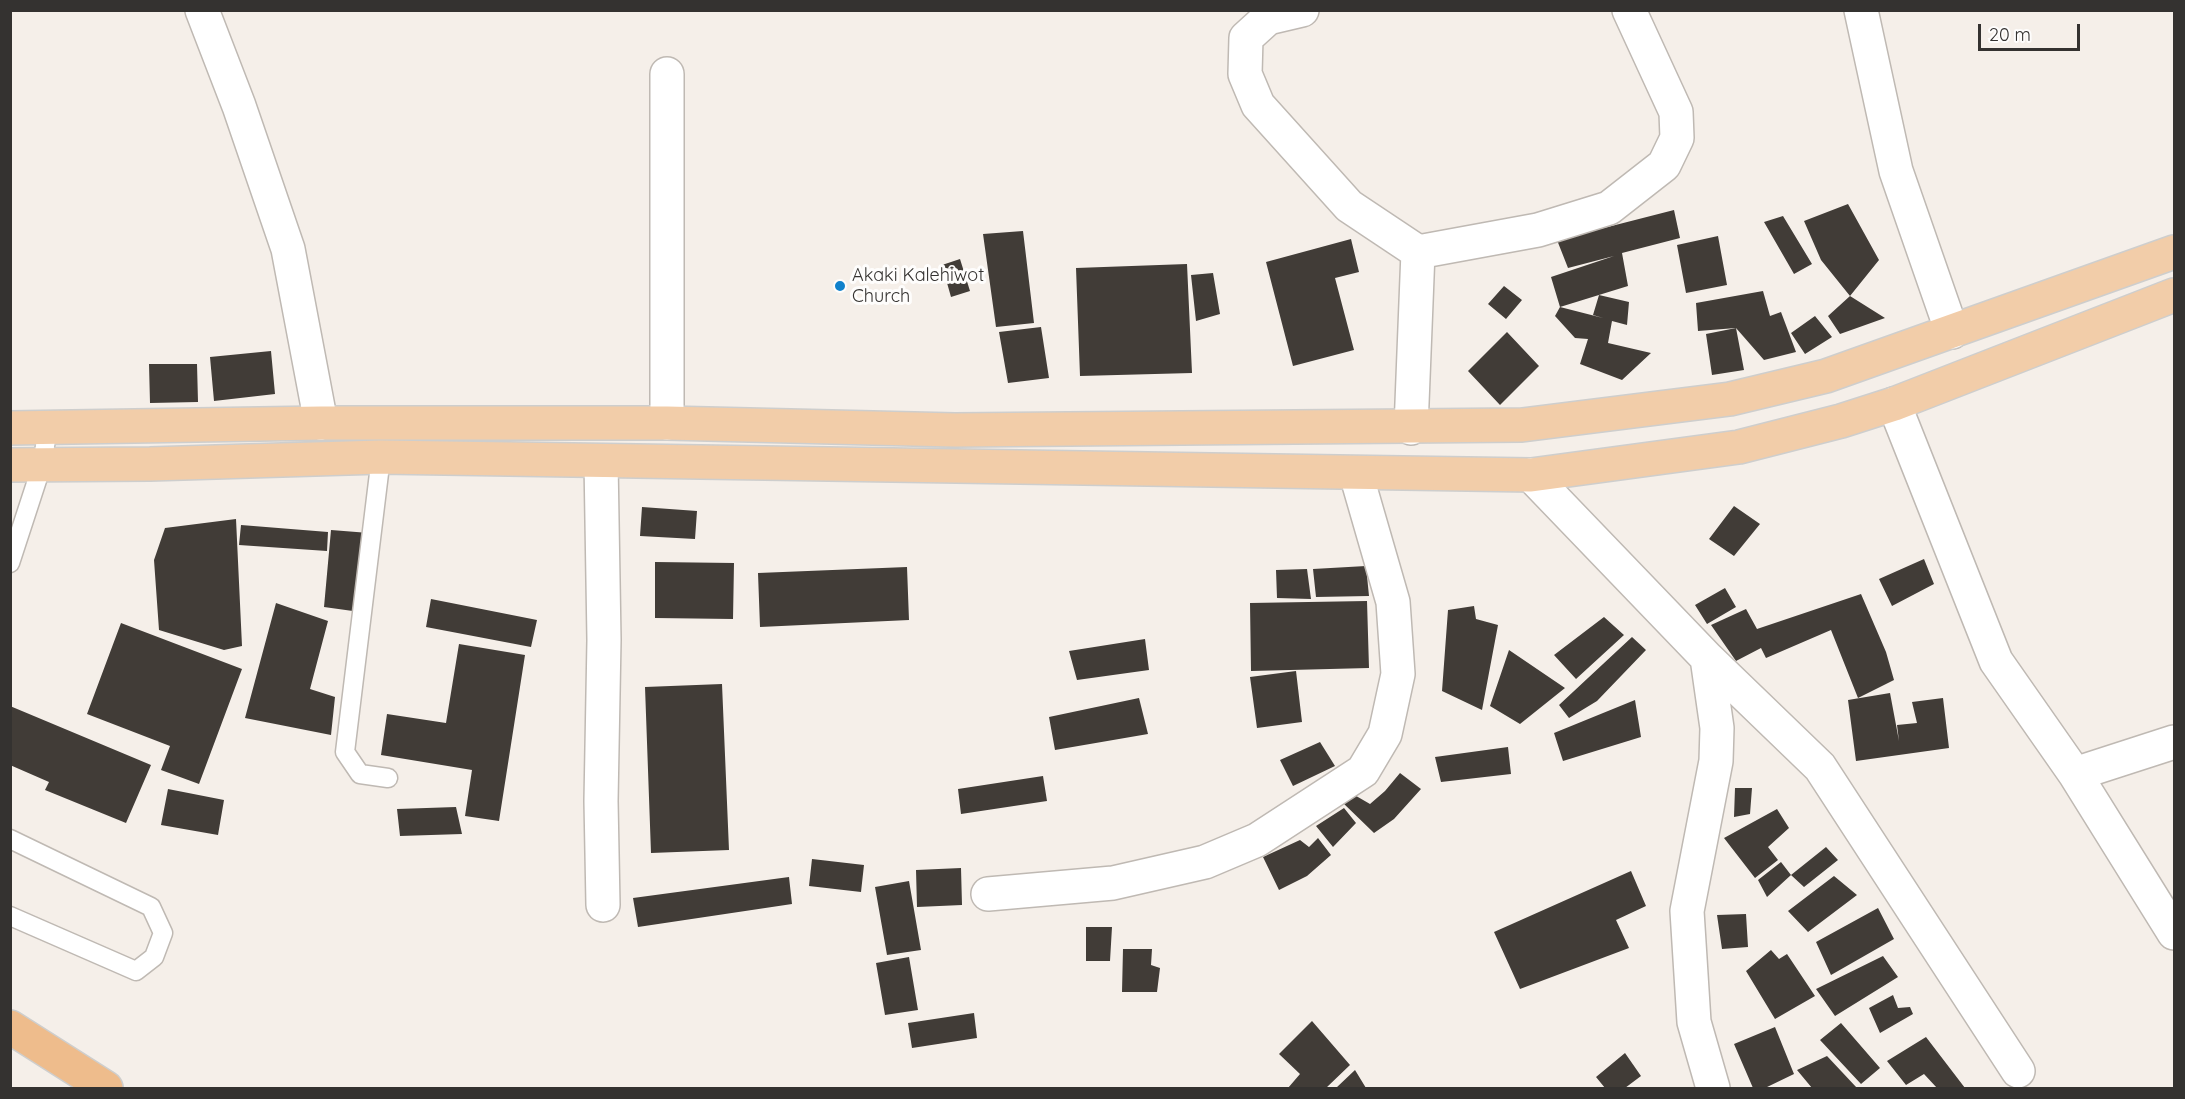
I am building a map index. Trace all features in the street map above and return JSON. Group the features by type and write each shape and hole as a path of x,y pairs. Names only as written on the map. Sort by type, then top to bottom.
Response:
{"highway":[{"path":"10,1027 106,1089"}],"main road":[{"path":"10,428 321,423 667,423 955,430 1412,428 1522,425 1730,399 1826,376 2175,252"},
{"path":"26,465 381,457 1531,475 1739,447 1841,421 1893,404 2175,295"}],"street":[{"path":"202,10 239,106 288,249 321,423"},
{"path":"1302,10 1268,18 1246,38 1245,74 1258,105 1348,206 1418,252 1539,230 1608,208 1664,165 1677,138 1676,112 1629,10"},
{"path":"1861,10 1896,171 1952,332"},
{"path":"667,74 667,423"},
{"path":"1412,428 1418,252"},
{"path":"1893,404 1996,661 2075,774 2175,933"},
{"path":"601,461 604,640 601,801 603,905"},
{"path":"988,894 1113,883 1205,862 1257,840 1363,771 1385,734 1398,674 1394,602 1356,474"},
{"path":"1531,475 1707,658 1820,767 2018,1071"},
{"path":"1707,658 1717,728 1716,761 1687,911 1694,1022 1713,1089"},
{"path":"2075,774 2175,742"}],"lane":[{"path":"10,563 26,465 48,427"},
{"path":"381,457 345,752 360,774 388,778"},
{"path":"10,839 151,907 163,933 154,957 136,971 10,916"}],"building":[{"path":"1848,204 1879,260 1850,296 1821,260 1804,221"},
{"path":"1674,210 1680,238 1622,253 1628,286 1560,307 1551,277 1614,256 1568,268 1557,240"},
{"path":"1783,216 1812,264 1794,274 1764,222"},
{"path":"1023,231 1034,323 996,327 983,234"},
{"path":"1718,236 1727,285 1686,293 1677,245"},
{"path":"1351,239 1359,272 1335,278 1354,350 1293,366 1266,262"},
{"path":"960,259 970,291 951,297 942,265"},
{"path":"1187,264 1192,373 1080,376 1076,268"},
{"path":"1213,273 1220,314 1196,321 1191,275"},
{"path":"1504,286 1522,300 1506,319 1488,304"},
{"path":"1763,291 1770,316 1781,312 1796,352 1764,360 1736,328 1698,331 1696,303"},
{"path":"1599,295 1629,302 1627,325 1612,321 1608,343 1651,353 1622,380 1580,364 1588,339 1575,338 1555,316 1560,307 1603,318 1593,315"},
{"path":"1850,296 1885,318 1840,334 1828,316"},
{"path":"1815,316 1832,337 1805,354 1791,333"},
{"path":"1041,327 1049,378 1008,383 999,332"},
{"path":"1736,328 1744,370 1712,375 1706,334"},
{"path":"1507,332 1539,366 1500,405 1468,371"},
{"path":"271,351 275,394 214,401 210,357"},
{"path":"149,364 197,364 198,402 150,403"},
{"path":"1734,506 1760,524 1734,556 1709,539"},
{"path":"642,507 697,511 695,539 640,536"},
{"path":"236,519 242,646 224,650 159,630 154,560 165,528"},
{"path":"241,525 328,532 327,551 239,545"},
{"path":"331,530 369,533 360,612 324,607"},
{"path":"1924,559 1934,584 1892,606 1879,579"},
{"path":"655,562 734,563 733,619 655,618"},
{"path":"1366,566 1369,596 1316,597 1313,569"},
{"path":"907,567 909,620 760,627 758,573"},
{"path":"1307,569 1311,599 1277,598 1276,570"},
{"path":"1725,588 1736,607 1707,624 1695,605"},
{"path":"1861,594 1886,652 1894,680 1858,698 1831,630 1766,658 1761,648 1736,661 1711,625 1746,609 1757,629"},
{"path":"431,599 537,620 531,647 426,627"},
{"path":"1367,601 1369,668 1251,671 1250,603"},
{"path":"276,603 328,621 310,689 335,697 331,735 245,718"},
{"path":"1474,606 1476,619 1498,625 1482,710 1442,691 1448,610"},
{"path":"1604,617 1624,635 1576,679 1554,655"},
{"path":"121,623 242,669 199,784 161,770 170,746 87,714"},
{"path":"1632,637 1646,650 1597,701 1569,718 1559,705"},
{"path":"1145,639 1149,670 1077,680 1069,651"},
{"path":"459,644 525,655 499,821 465,816 472,770 381,755 387,714 446,723"},
{"path":"1509,650 1565,688 1520,724 1490,706"},
{"path":"1296,671 1302,722 1257,728 1250,677"},
{"path":"722,684 729,850 651,853 645,687"},
{"path":"1890,693 1899,741 1897,725 1917,723 1912,702 1943,698 1949,748 1856,761 1848,700"},
{"path":"1139,698 1148,734 1055,750 1049,717"},
{"path":"1635,700 1641,737 1563,761 1554,733"},
{"path":"10,706 151,765 126,823 45,790 49,782 10,765"},
{"path":"1320,742 1335,766 1293,786 1280,760"},
{"path":"1508,747 1511,774 1441,782 1435,757"},
{"path":"1400,773 1421,789 1394,819 1374,833 1341,801 1351,793 1370,804"},
{"path":"1043,776 1047,801 961,814 958,789"},
{"path":"1735,788 1752,788 1750,814 1734,817"},
{"path":"168,789 224,800 218,835 161,825"},
{"path":"456,807 462,834 400,836 397,809"},
{"path":"1344,808 1356,823 1333,847 1316,826"},
{"path":"1777,809 1789,828 1768,847 1778,860 1755,878 1724,838"},
{"path":"1318,838 1331,855 1307,876 1279,890 1263,857 1300,840 1309,847"},
{"path":"1826,847 1838,860 1804,887 1791,875"},
{"path":"812,859 864,865 861,892 809,886"},
{"path":"1781,862 1791,875 1767,897 1758,880"},
{"path":"961,868 962,905 917,907 916,870"},
{"path":"1631,871 1646,906 1616,920 1629,948 1520,989 1494,932"},
{"path":"1834,876 1857,895 1808,932 1788,911"},
{"path":"789,877 792,904 638,927 633,898"},
{"path":"909,881 921,950 887,955 875,887"},
{"path":"1878,908 1894,939 1831,975 1816,942"},
{"path":"1746,914 1748,947 1722,949 1717,915"},
{"path":"1086,927 1112,927 1110,961 1086,961"},
{"path":"1123,949 1152,949 1151,965 1160,968 1157,992 1122,992"},
{"path":"1771,950 1779,959 1787,954 1815,996 1775,1019 1746,971"},
{"path":"1883,956 1898,977 1835,1016 1816,989"},
{"path":"909,957 918,1010 885,1015 876,963"},
{"path":"1893,995 1898,1008 1910,1007 1913,1014 1880,1033 1869,1008"},
{"path":"974,1013 977,1038 912,1048 908,1023"},
{"path":"1312,1021 1350,1065 1326,1088 1288,1088 1300,1074 1279,1054"},
{"path":"1841,1023 1880,1068 1861,1084 1820,1040"},
{"path":"1775,1027 1794,1074 1765,1088 1753,1088 1734,1044"},
{"path":"1926,1037 1965,1088 1937,1088 1924,1074 1906,1085 1887,1061"},
{"path":"1625,1053 1641,1076 1625,1088 1605,1088 1596,1077"},
{"path":"1827,1056 1857,1088 1812,1088 1797,1070"},
{"path":"1355,1070 1366,1088 1336,1088"}],"place":[{"name":"Akaki Kalehiwot Church","path":"840,286"}]}
